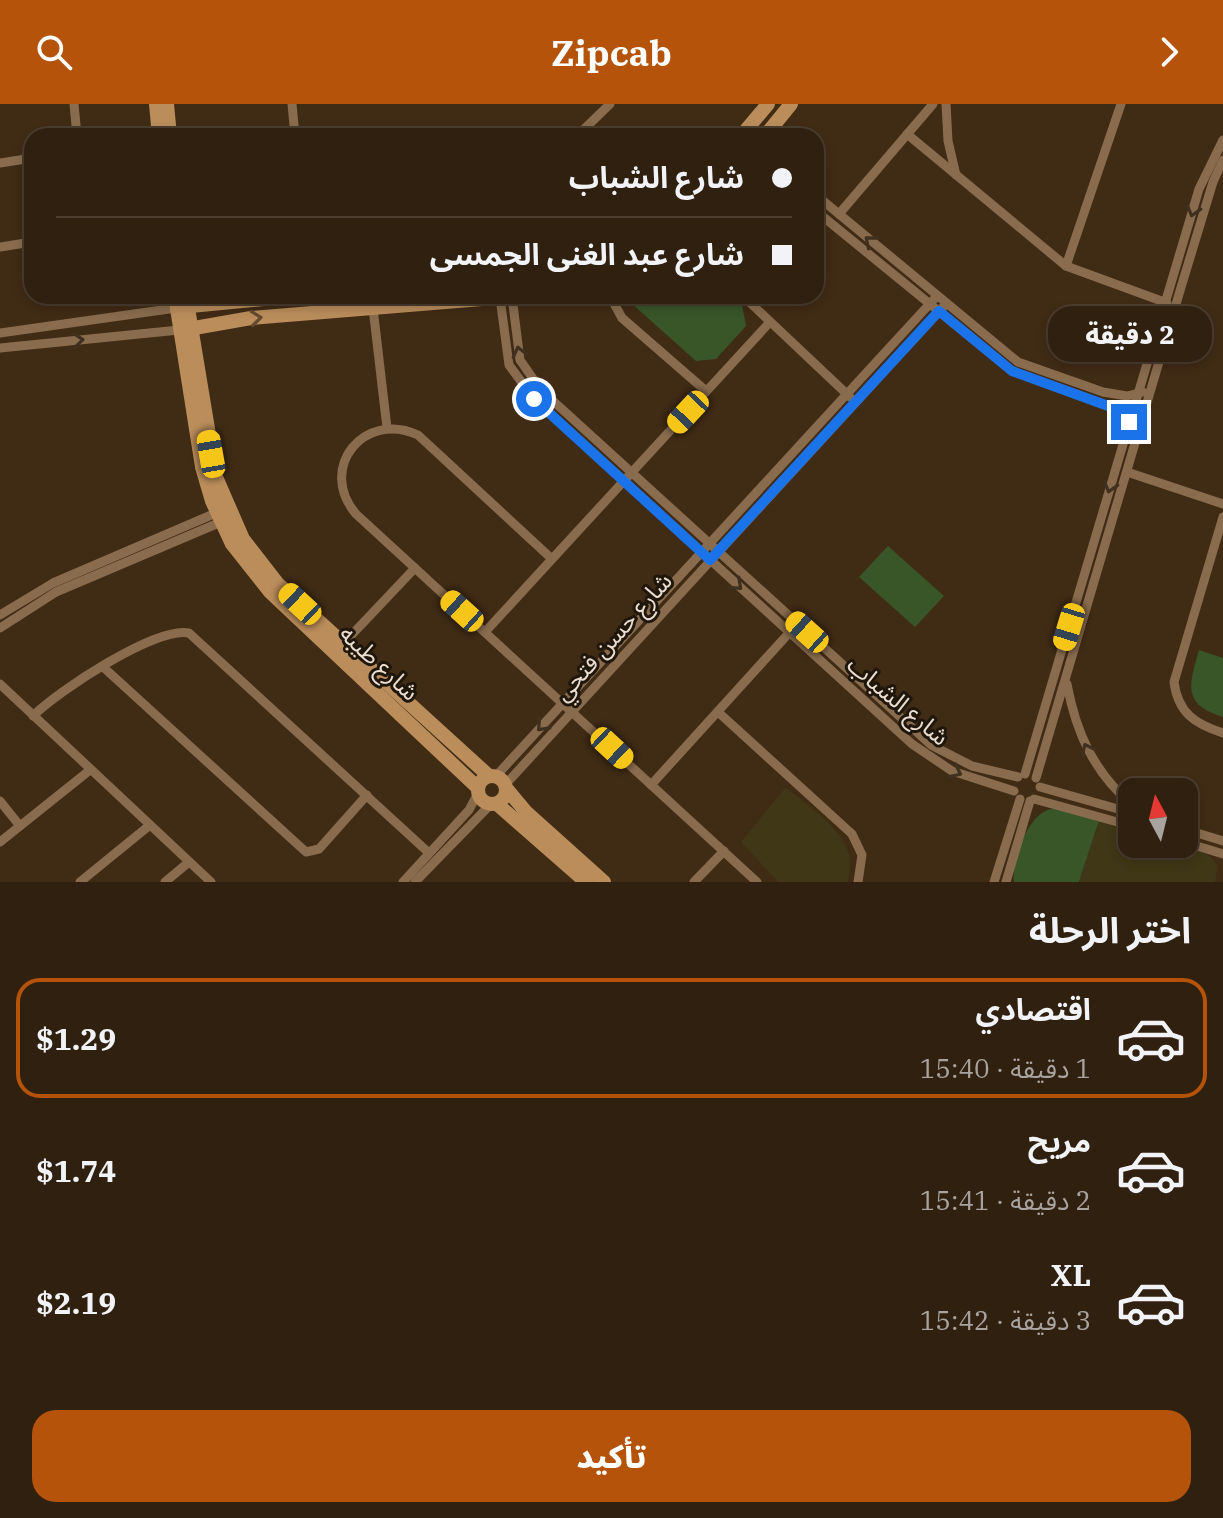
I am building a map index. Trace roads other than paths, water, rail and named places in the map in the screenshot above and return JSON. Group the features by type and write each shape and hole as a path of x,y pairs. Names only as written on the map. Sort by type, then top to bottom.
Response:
{"main road":[{"path":"156,104 158,128"},
{"path":"167,104 169,128"},
{"path":"748,128 768,104"},
{"path":"772,128 791,104"},
{"name":"شارع طيبه","path":"181,304 202,467 219,517 238,554 261,583 478,791"},
{"path":"184,330 251,318 421,304"},
{"name":"شارع طيبه","path":"184,330 216,477 232,519 270,576 499,781 526,812 604,882"},
{"path":"494,804 504,798 499,781 481,780 478,791 483,801 494,804 586,882"}],"street":[{"path":"74,104 76,128"},
{"path":"292,104 294,128"},
{"path":"585,128 610,104"},
{"path":"839,214 933,104"},
{"path":"946,104 948,141 956,175"},
{"path":"1066,266 1121,104"},
{"path":"907,134 1066,266 1093,279 1167,303"},
{"path":"1006,882 1024,797 1022,776 1199,189 1223,140"},
{"path":"0,163 24,159"},
{"path":"994,882 1024,797 1038,783 1150,390 1213,182 1223,160"},
{"path":"824,202 933,301"},
{"path":"824,217 942,308 1010,357 1035,371 1115,395 1150,390"},
{"path":"0,247 24,243"},
{"name":"شارع حسن فتحي","path":"499,781 563,703 933,301"},
{"path":"0,333 164,304"},
{"name":"شارع الشباب","path":"506,304 506,354 519,383 701,553 925,754 967,777 1024,797 1118,822"},
{"name":"شارع الشباب","path":"508,304 518,351 529,376 931,745 972,766 1022,776 1038,783"},
{"path":"614,304 622,318 706,391"},
{"path":"751,304 856,402"},
{"path":"373,308 387,428"},
{"path":"942,308 1012,371 1111,407 1129,422 1137,434"},
{"name":"شارع حسن فتحي","path":"499,781 572,712 942,308"},
{"path":"485,632 770,322"},
{"path":"0,348 184,330"},
{"path":"552,559 426,442 408,431 387,428 362,438 349,452 342,470 342,489 356,514 757,882"},
{"path":"1127,472 1223,504"},
{"path":"0,615 53,583 219,517"},
{"path":"0,628 56,592 219,517"},
{"path":"1223,517 1174,682 1180,707 1188,717 1223,733"},
{"path":"343,644 415,568"},
{"path":"33,716 59,692 102,666 172,634 189,633 429,853"},
{"path":"651,785 789,633"},
{"path":"102,666 306,852 319,849 367,795"},
{"path":"1066,680 1088,752 1101,774 1118,791"},
{"path":"0,684 211,882"},
{"path":"718,712 852,834 862,855 858,882"},
{"path":"0,842 90,770"},
{"path":"1038,783 1118,809"},
{"path":"403,882 469,810 478,791"},
{"path":"0,801 20,826"},
{"path":"415,882 494,804"},
{"path":"80,882 150,825"},
{"path":"1198,833 1223,841"},
{"path":"1198,846 1223,854"},
{"path":"694,882 724,851"},
{"path":"165,882 189,862"}]}
